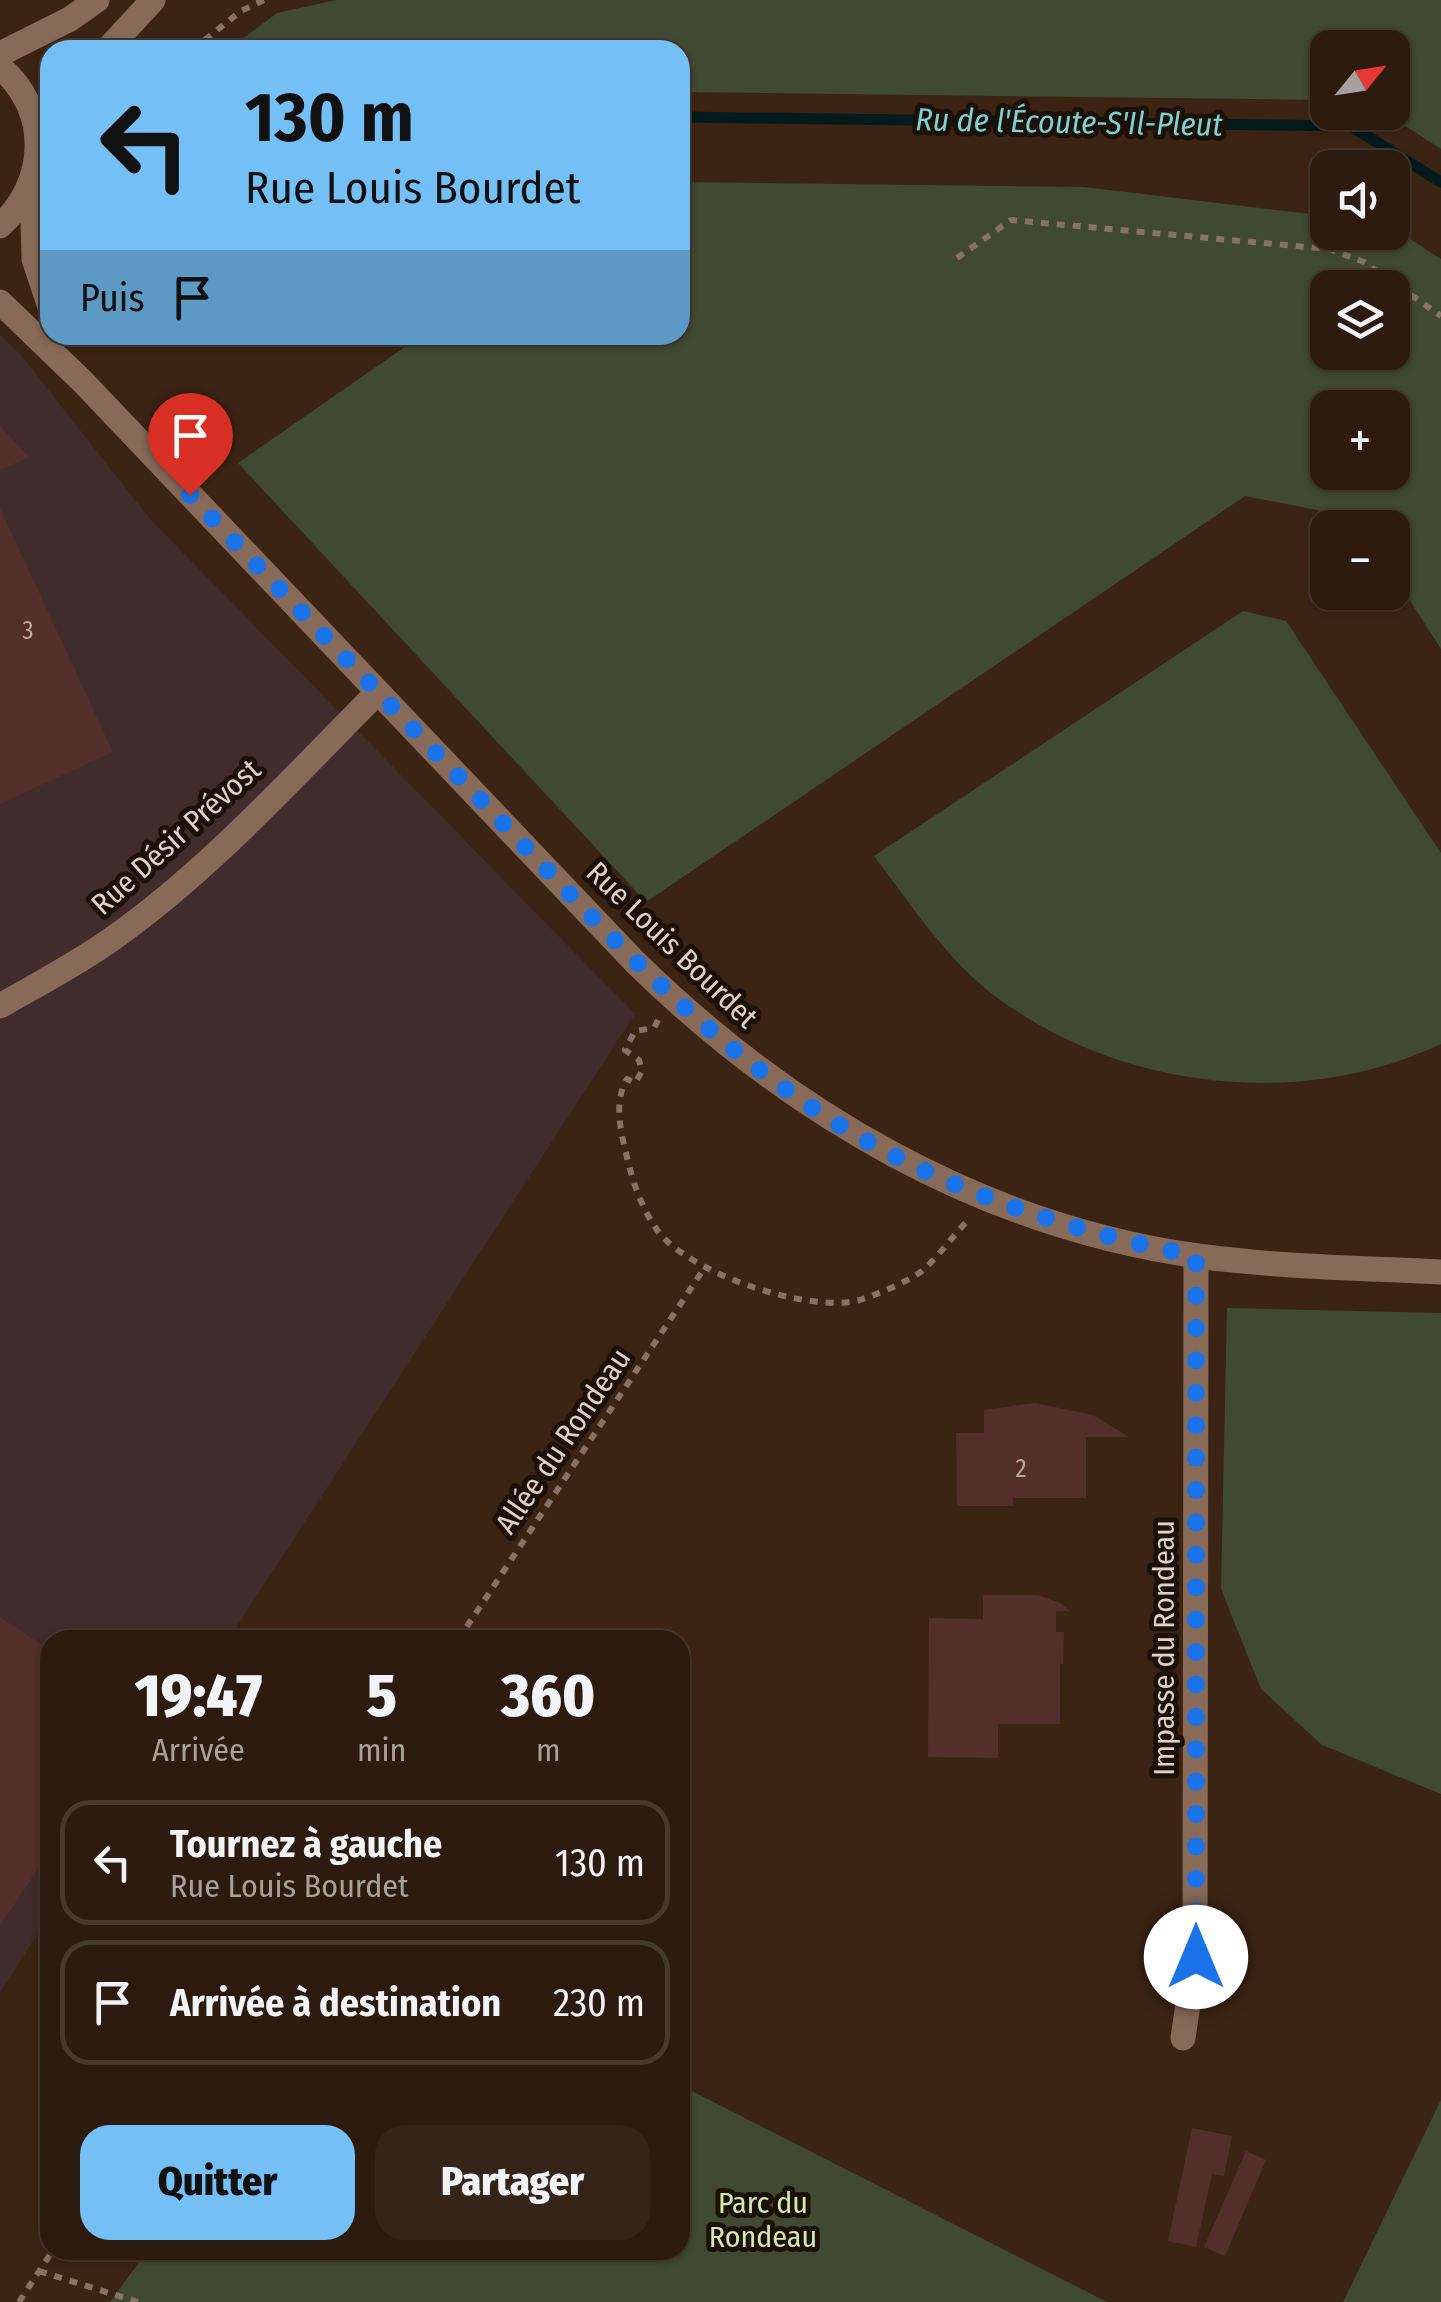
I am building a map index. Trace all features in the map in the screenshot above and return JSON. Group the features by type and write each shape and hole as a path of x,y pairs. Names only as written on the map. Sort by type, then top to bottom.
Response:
{"street":[{"path":"0,54 70,19 97,0"},
{"path":"116,40 153,0"},
{"path":"0,68 14,79 40,120"},
{"path":"40,149 32,184 34,259 40,277"},
{"path":"0,226 15,212 32,184"},
{"name":"Rue Louis Bourdet","path":"0,302 40,340"},
{"name":"Rue Louis Bourdet","path":"45,345 671,998 822,1114 872,1144 988,1198 1118,1241 1252,1262 1441,1272"},
{"name":"Rue Louis Bourdet","path":"67,345 84,382"},
{"name":"Rue Désir Prévost","path":"0,1006 75,964 151,909 223,845 377,692"},
{"name":"Impasse du Rondeau","path":"1183,2038 1196,1957 1196,1256"}],"path":[{"path":"204,40 241,10 264,0"},
{"path":"957,258 1011,220 1330,249 1364,262 1441,316"},
{"path":"671,998 654,1028 635,1031 625,1050 639,1060 642,1071 636,1083 627,1079 622,1087 619,1127 634,1185 658,1233 705,1268 754,1290 800,1300 857,1301 920,1272 988,1198"},
{"name":"Allée du Rondeau","path":"465,1630 705,1268"},
{"path":"19,2302 47,2260"},
{"path":"40,2271 138,2302"}],"shaded area":[{"path":"0,335 21,355 150,519 635,1014 235,1630 40,1630 40,1930 0,1992"}],"green space":[{"path":"336,0 1441,0 1441,149 1410,129 1410,30 1310,30 1310,100 690,92 690,40 241,40 277,13"},
{"path":"690,182 1084,187 1310,214 1310,250 1410,250 1410,239 1441,259 1441,649 1410,601 1410,510 1317,510 1245,496 646,902 238,463 408,345 690,345"},
{"path":"1243,611 1286,621 1441,853 1441,1044 1387,1065 1331,1078 1273,1083 1214,1080 1157,1071 1101,1054 1048,1030 981,984 932,932 874,856"},
{"path":"1227,1308 1441,1313 1441,1794 1322,1745 1261,1689 1221,1589"},
{"name":"Parc du Rondeau","path":"690,2090 1107,2302 110,2302 141,2260 690,2260"},
{"path":"1441,2100 1441,2302 1343,2302"}],"building":[{"path":"0,426 29,457 0,470"},
{"path":"0,508 113,752 0,804"},
{"path":"1035,1403 1093,1415 1129,1437 1086,1437 1086,1498 1013,1498 1013,1506 957,1506 956,1433 984,1433 984,1410"},
{"path":"983,1595 1038,1595 1070,1611 1056,1611 1056,1632 1064,1632 1060,1724 998,1724 998,1758 928,1757 929,1618 983,1619"},
{"path":"0,1617 40,1643 40,1866 0,1926"},
{"path":"1192,2128 1232,2136 1224,2176 1212,2174 1196,2247 1168,2241"},
{"path":"1246,2151 1266,2160 1225,2256 1204,2247"}],"waterway":[{"name":"Ru de l'Écoute-S'Il-Pleut","path":"690,117 1351,126 1441,182"}],"route":[{"path":"190,495 635,962 671,998 775,1081 872,1144 988,1198 1118,1241 1196,1256 1196,1957"}]}
